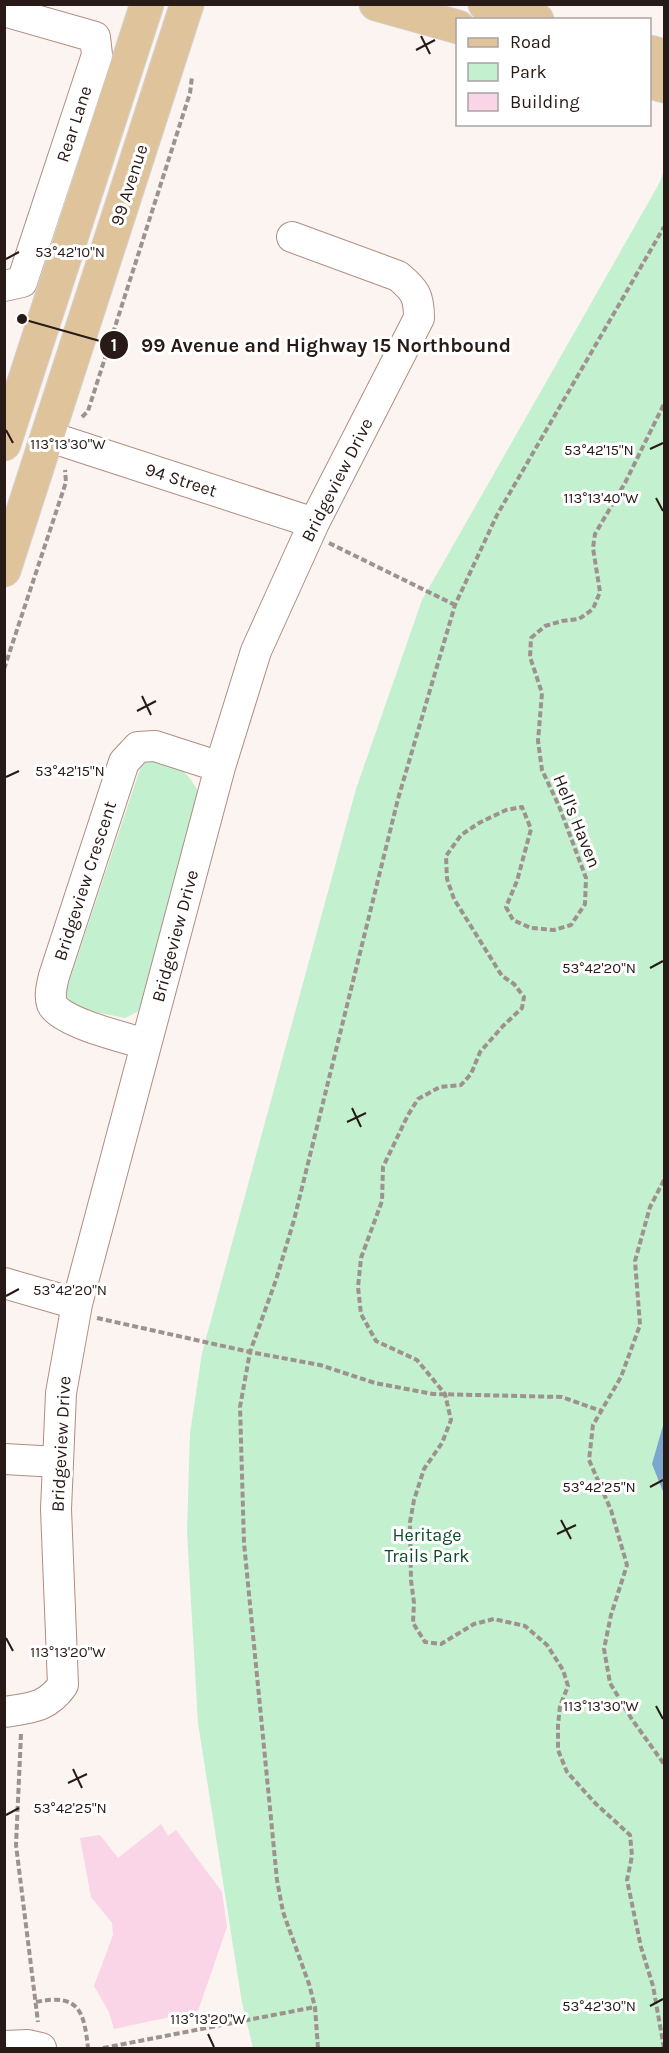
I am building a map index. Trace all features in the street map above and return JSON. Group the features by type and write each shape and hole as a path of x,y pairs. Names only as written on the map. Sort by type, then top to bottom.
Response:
{"main road":[{"path":"4,444 147,4"},
{"path":"376,4 456,26"},
{"path":"485,4 530,18"},
{"name":"99 Avenue","path":"4,570 186,8"}],"street":[{"name":"Rear Lane","path":"4,11 95,37 97,55 22,282 4,286"},
{"name":"Bridgeview Drive","path":"12,1711 43,1704 54,1697 63,1685 56,1509 61,1393 76,1309 220,767 256,651 312,528 419,318 419,302 412,287 398,276 292,237"},
{"name":"94 Street","path":"47,436 312,528"},
{"name":"Bridgeview Crescent","path":"146,1044 67,1019 53,1006 51,994 54,976 124,762 138,747 155,746 220,767"},
{"path":"4,1283 76,1309"},
{"path":"4,1459 58,1462"},
{"path":"4,2046 28,2045 41,2048"}],"path":[{"path":"82,417 88,411 190,93 192,66"},
{"path":"318,2049 315,2007 283,1912 277,1880 244,1543 240,1407 250,1352 276,1280 294,1220 395,810 455,605 497,515 664,227"},
{"name":"Hell's Haven","path":"664,404 625,483 595,534 593,548 600,592 592,609 579,619 545,626 531,638 530,657 542,693 538,741 542,770 559,806 586,878 585,904 571,925 554,930 531,928 513,920 506,907 517,881 531,829 522,807 506,810 479,823 461,835 446,856 447,879 454,899 502,976 514,984 524,997 522,1008 480,1052 471,1074 461,1085 440,1086 418,1099 408,1115 383,1167 382,1201 361,1258 358,1287 361,1314 376,1341 402,1351 417,1360 440,1385 445,1394 452,1420 442,1443 424,1469 414,1500 410,1522 413,1623 425,1642 441,1644 474,1624 494,1619 525,1626 547,1645 563,1670 568,1686 560,1706 558,1750 573,1780 630,1835 632,1856 627,1880 641,1947 653,1986 664,2049"},
{"path":"4,669 66,482 64,471"},
{"path":"312,528 455,605"},
{"path":"664,1180 650,1207 635,1261 640,1324 621,1377 593,1425 589,1460 612,1510 627,1565 611,1615 604,1649 610,1683 631,1718 664,1764"},
{"path":"76,1309 250,1352 320,1365 375,1383 433,1394 562,1397 601,1411"},
{"path":"12,1711 21,1728 16,1845 41,2048"},
{"path":"36,2002 49,1999 61,2000 73,2005 85,2021 88,2049"},
{"path":"103,2049 315,2007"}],"green space":[{"name":"Heritage Trails Park","path":"664,170 664,2048 253,2048 242,2003 198,1723 187,1532 190,1433 202,1353 356,789 422,600 660,182"},
{"path":"152,758 180,769 199,793 144,1004 137,1012 125,1018 85,1010 71,1004 65,994 142,763"}],"water":[{"path":"664,1422 664,1494 652,1464"}],"building":[{"path":"161,1824 168,1836 176,1830 222,1892 227,1927 198,2011 114,2029 109,2012 94,1986 113,1935 112,1923 91,1897 80,1838 100,1835 118,1858"}],"place":[{"name":"99 Avenue and Highway 15 Northbound","path":"22,319"}]}
